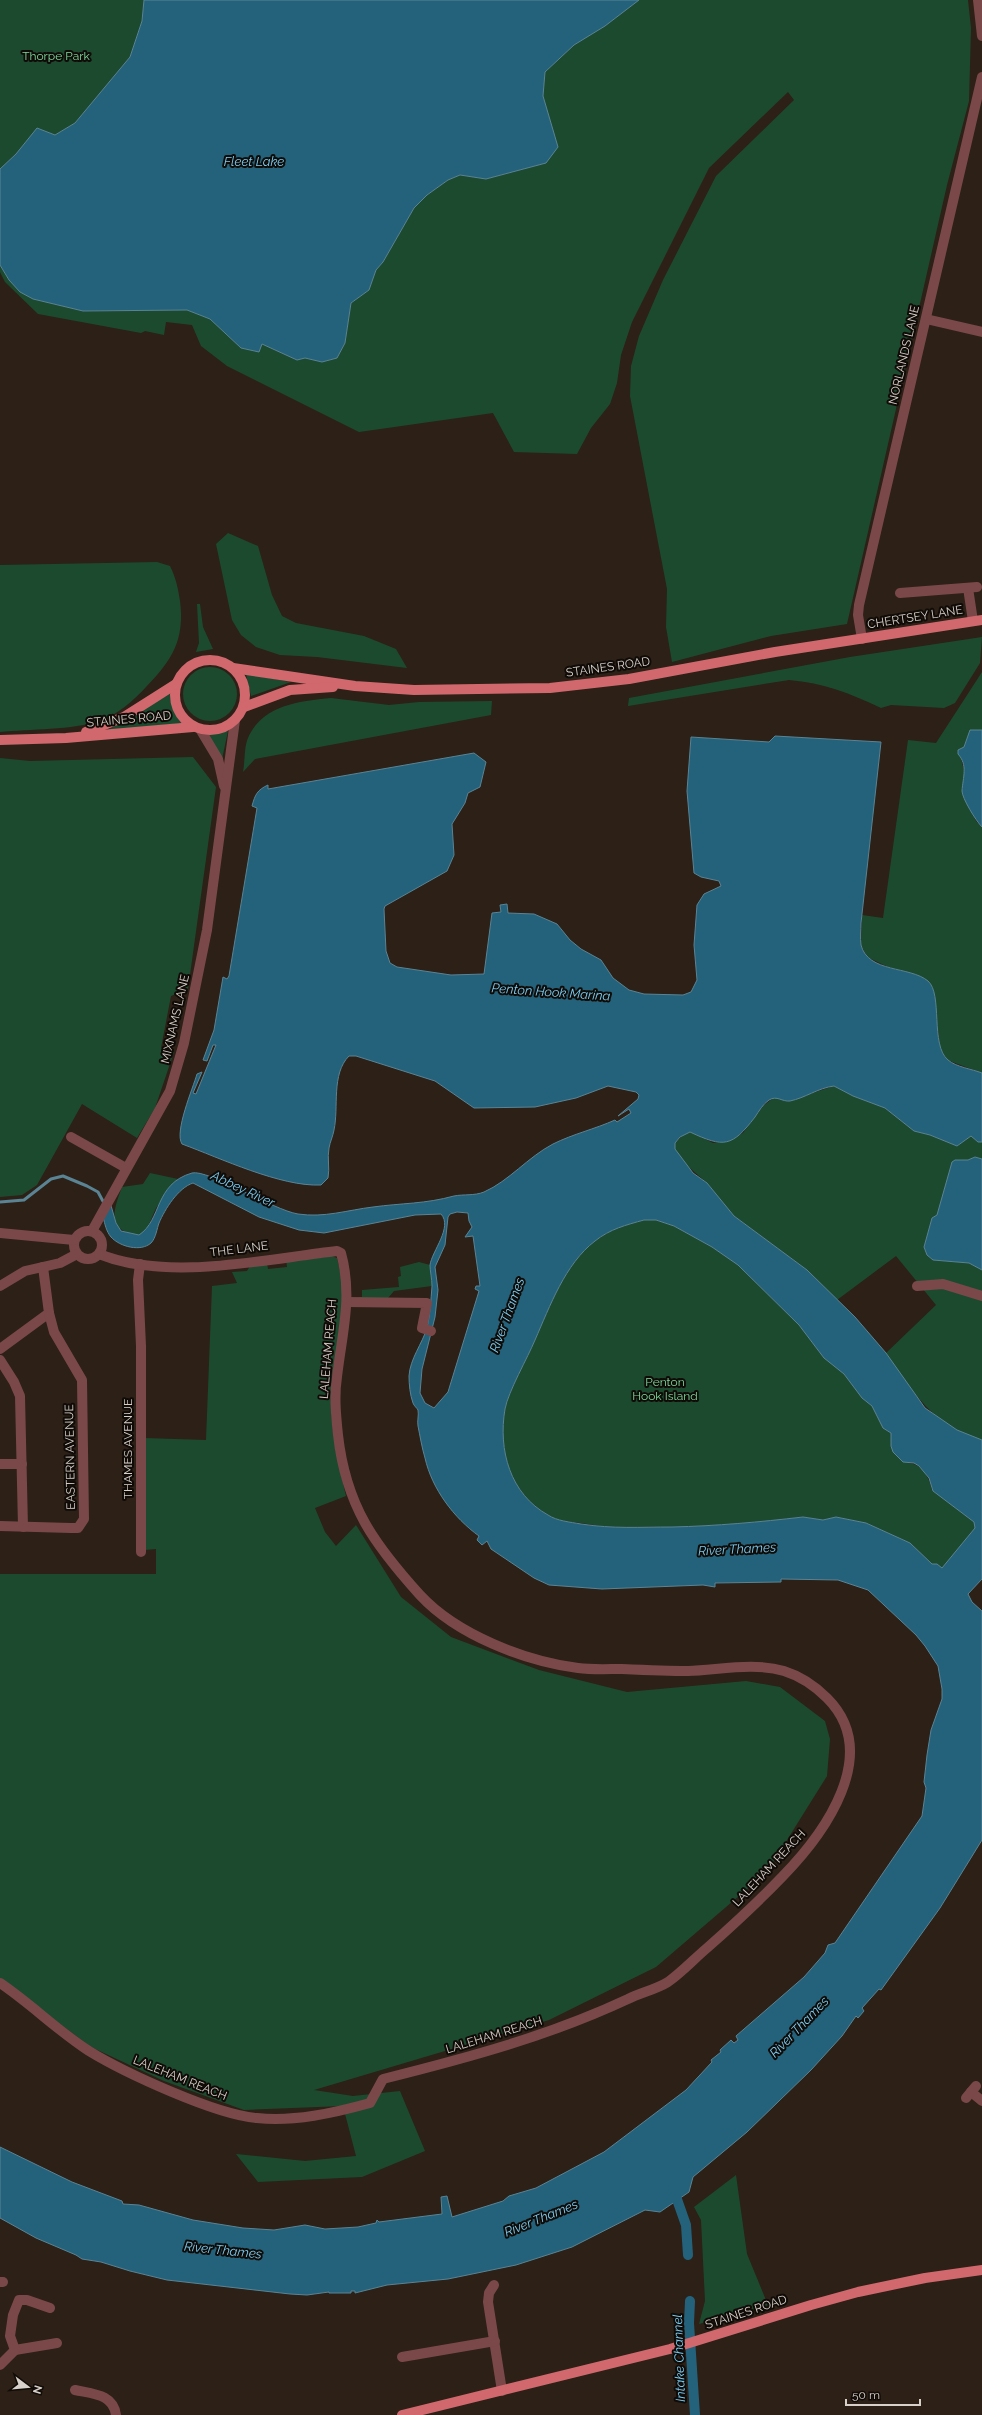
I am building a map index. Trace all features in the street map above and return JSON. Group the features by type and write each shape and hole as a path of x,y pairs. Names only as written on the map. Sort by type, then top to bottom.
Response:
{"main road":[{"name":"CHERTSEY LANE","path":"862,639 977,620"},
{"name":"STAINES ROAD","path":"233,668 355,686 414,690 550,688 629,679 862,639"},
{"path":"202,660 218,660 233,668 245,686 244,707 235,720 218,730 197,728 185,721 177,708 174,694 176,684 187,667 202,660"},
{"name":"STAINES ROAD","path":"66,738 92,731 124,717 176,684"},
{"name":"STAINES ROAD","path":"244,707 290,690 355,686"},
{"name":"STAINES ROAD","path":"0,740 66,738 197,728"},
{"name":"STAINES ROAD","path":"402,2415 670,2349 858,2292 925,2278 982,2270"}],"street":[{"path":"978,0 982,36"},
{"name":"NORLANDS LANE","path":"862,639 858,615 859,604 926,319 977,128 982,77"},
{"path":"926,319 982,332"},
{"name":"CHERTSEY LANE","path":"900,593 972,587 977,620"},
{"name":"MIXNAMS LANE","path":"92,1231 111,1194 170,1091 184,1043 207,930 235,720"},
{"name":"MIXNAMS LANE","path":"197,728 218,759 225,794"},
{"path":"71,1137 126,1168"},
{"path":"92,1231 101,1238 102,1243 99,1254 89,1259 77,1254 74,1246 74,1240 81,1232 92,1231"},
{"path":"0,1233 74,1240"},
{"name":"THE LANE","path":"99,1254 140,1264 200,1266 322,1253 341,1253"},
{"name":"LALEHAM REACH","path":"0,1984 90,2051 164,2087 208,2105 238,2115 276,2119 309,2116 355,2107 370,2103 383,2079 480,2054 557,2030 664,1984 734,1924 783,1876 808,1848 833,1811 846,1781 848,1768 849,1741 845,1724 836,1707 828,1699 797,1676 775,1669 760,1668 686,1671 582,1669 558,1665 509,1649 471,1633 438,1612 423,1599 374,1539 359,1515 343,1470 335,1394 346,1320 347,1302 341,1253"},
{"path":"0,1286 26,1271 68,1260 77,1254"},
{"name":"THAMES AVENUE","path":"140,1264 138,1280 141,1346 141,1552"},
{"path":"0,1349 49,1313 44,1267"},
{"path":"917,1286 943,1284 982,1296"},
{"path":"347,1302 427,1303 422,1325 429,1331"},
{"name":"EASTERN AVENUE","path":"0,1526 78,1528 84,1519 82,1380 54,1332 49,1313"},
{"path":"0,1360 14,1382 20,1396 23,1527"},
{"path":"0,1464 22,1464"},
{"path":"971,2092 982,2101"},
{"path":"494,2285 489,2293 488,2302 502,2391"},
{"path":"15,2350 10,2336 13,2315 19,2300 27,2300 50,2308"},
{"path":"402,2357 495,2341"},
{"path":"0,2365 15,2350 57,2343"},
{"path":"75,2390 108,2399 115,2406 116,2415"}],"green space":[{"name":"Thorpe Park","path":"0,0 144,0 142,21 130,57 75,123 55,135 16,154 0,169"},
{"path":"639,0 968,0 971,28 969,101 947,185 847,624 771,636 672,662 666,627 667,589 630,396 631,366 639,336 663,280 716,176 794,100 788,92 709,168 632,322 621,355 617,383 610,404 591,428 577,454 514,452 493,413 359,432 227,366 201,346 192,325 166,322 164,335 145,331 141,333 38,314 5,282 0,272 0,265 9,280 33,299 83,311 187,310 210,319 241,348 254,349 262,344 297,360 305,358 322,362 337,358 345,343 351,303 369,290 376,270 383,262 414,208 427,195 448,180 460,175 486,179 546,163 543,96 545,72 574,45"},
{"path":"228,533 258,546 272,595 282,616 296,623 364,636 396,649 407,668 317,657 280,655 256,647 241,635 232,620 216,544"},
{"path":"157,562 170,566 172,570 180,601 181,615 175,648 170,658 155,677 125,707 100,721 64,728 0,732 0,565"},
{"path":"197,604 200,604 203,627 213,649 196,652 199,643"},
{"path":"982,637 980,663 955,703 944,708 891,705 881,708 825,686 789,680 628,706 629,698 850,657"},
{"path":"210,667 220,669 229,675 235,684 237,694 235,704 229,713 220,719 210,721 200,719 191,713 185,704 183,694 185,684 191,675 200,669"},
{"path":"982,672 982,730 970,730 964,747 959,750 965,775 962,791 976,821 982,827 982,1073 947,1060 940,1048 934,994 917,975 888,967 867,957 861,945 862,915 883,918 908,740 936,743"},
{"path":"246,674 291,682 251,696"},
{"path":"170,694 176,715 182,723 106,731"},
{"path":"331,698 389,705 419,702 492,701 491,715 255,759 243,772 248,738 254,727 263,718 272,712 295,703"},
{"path":"228,731 222,759 208,734"},
{"path":"193,757 216,787 188,989 171,996 161,1048 174,1052 155,1108 137,1138 82,1104 37,1185 22,1195 0,1197 0,758 30,761"},
{"path":"834,1086 853,1096 885,1108 914,1131 930,1135 957,1146 971,1136 978,1142 982,1142 982,1159 975,1157 968,1160 955,1160 937,1215 932,1218 924,1247 927,1255 933,1260 969,1263 982,1270 982,1440 966,1435 951,1427 938,1417 915,1393 886,1353 936,1305 896,1256 837,1300 807,1270 734,1216 707,1183 682,1161 675,1149 675,1143 685,1133 691,1132 713,1143 728,1141 743,1133 763,1106 772,1099 776,1097 788,1101"},
{"path":"150,1173 178,1179 156,1208 146,1231 139,1235 128,1233 121,1229 115,1218 116,1204 122,1187 143,1184"},
{"name":"Penton Hook Island","path":"644,1220 656,1220 674,1226 712,1247 738,1265 799,1325 824,1358 844,1374 862,1398 872,1406 883,1428 891,1433 891,1446 907,1463 917,1465 921,1468 929,1480 932,1490 974,1522 975,1528 942,1569 932,1564 910,1543 866,1523 836,1517 823,1520 803,1517 738,1524 615,1527 568,1522 555,1519 535,1506 524,1495 510,1470 503,1440 505,1409 514,1384 559,1286 575,1261 584,1250 606,1233"},
{"path":"328,1255 337,1258 342,1288 343,1311 333,1371 331,1415 338,1462 346,1496 315,1508 325,1532 336,1546 356,1525 401,1597 451,1637 539,1670 627,1692 746,1681 780,1687 825,1721 830,1739 827,1776 767,1872 656,1967 549,2020 314,2090 353,2096 400,2091 425,2151 362,2177 258,2182 236,2154 305,2161 356,2156 343,2106 244,2110 164,2081 91,2047 0,1979 0,1574 156,1574 156,1549 144,1550 144,1438 206,1440 212,1286 237,1283 232,1272 247,1271 250,1266 267,1263 268,1269 287,1267 286,1259"},
{"path":"419,1262 430,1265 432,1286 394,1291 388,1298 360,1299 359,1297 362,1297 362,1290 399,1287 398,1277 401,1276 400,1267"},
{"path":"736,2175 747,2254 768,2305 699,2324 705,2301 701,2220 694,2207"}],"water":[{"name":"Fleet Lake","path":"144,0 639,0 605,26 574,45 545,72 543,96 558,147 546,163 486,179 460,175 448,180 427,195 414,208 383,262 376,270 369,290 351,303 345,343 337,358 322,362 305,358 297,360 262,344 259,352 241,348 210,319 187,310 83,311 33,299 20,292 9,280 0,265 0,169 16,154 37,128 55,135 75,123 130,57 142,21"},
{"path":"970,730 982,730 982,827 976,820 964,799 962,791 964,767 958,754 958,750 964,747"},
{"path":"775,736 881,742 861,923 861,945 865,954 881,965 920,976 928,981 935,997 939,1043 943,1053 951,1062 964,1068 982,1073 982,1142 978,1142 971,1136 957,1146 930,1135 914,1131 885,1108 853,1096 834,1086 790,1101 784,1101 777,1098 769,1100 740,1134 727,1142 711,1141 690,1132 680,1137 675,1143 675,1149 693,1173 707,1183 734,1216 807,1270 855,1317 886,1353 925,1408 957,1430 982,1440 982,1579 968,1594 972,1602 982,1611 982,1840 940,1908 881,1990 879,1989 862,2008 864,2011 858,2018 856,2016 842,2036 811,2070 747,2132 693,2177 689,2192 660,2212 645,2210 572,2247 516,2265 448,2279 387,2285 355,2293 355,2291 351,2291 351,2293 329,2292 307,2295 167,2280 101,2262 82,2259 36,2238 0,2218 0,2147 72,2182 122,2201 123,2204 139,2205 193,2220 243,2228 274,2230 305,2225 325,2229 358,2227 376,2223 377,2220 379,2222 442,2214 441,2197 447,2196 452,2217 503,2201 509,2196 536,2188 604,2152 686,2090 712,2062 711,2060 721,2052 720,2050 731,2040 734,2043 738,2040 736,2036 804,1977 825,1953 828,1945 835,1943 922,1816 926,1788 924,1782 931,1730 942,1699 942,1689 938,1666 916,1635 868,1590 838,1580 781,1579 781,1582 715,1583 715,1587 703,1585 602,1589 549,1585 534,1578 491,1549 487,1541 482,1545 477,1540 479,1536 461,1521 445,1502 428,1470 418,1426 418,1410 413,1404 409,1379 414,1358 425,1334 428,1323 432,1286 430,1265 445,1225 441,1214 415,1215 324,1233 299,1230 259,1217 193,1183 182,1189 168,1206 159,1223 154,1238 147,1246 136,1248 125,1246 115,1240 108,1232 103,1217 110,1202 116,1223 121,1231 139,1235 152,1221 160,1202 171,1185 180,1178 192,1173 200,1173 212,1177 287,1211 308,1215 423,1202 458,1195 480,1193 502,1182 535,1155 553,1144 615,1120 617,1122 631,1113 629,1109 618,1116 638,1099 639,1095 636,1092 608,1086 576,1098 535,1107 474,1108 435,1081 356,1056 349,1056 343,1063 338,1081 334,1132 328,1152 328,1178 321,1185 305,1184 269,1177 182,1144 180,1130 188,1099 197,1074 202,1072 193,1093 196,1094 216,1045 213,1045 207,1061 203,1060 214,1030 223,977 227,979 229,976 257,808 252,806 255,796 261,789 268,785 268,789 474,753 486,762 480,787 468,793 465,803 452,824 454,855 447,871 385,906 386,951 390,963 397,967 451,975 484,974 492,913 501,912 500,905 507,904 508,913 534,914 557,924 570,940 581,949 601,960 613,978 629,990 644,994 683,995 691,992 697,980 694,945 697,905 704,894 721,886 719,881 701,877 694,873 687,791 691,737 769,742","holes":["457,1212 468,1213 469,1221 472,1227 465,1237 473,1236 480,1286 476,1286 475,1289 479,1291 448,1392 434,1408 425,1403 420,1393 422,1369 435,1317 438,1290 435,1267 445,1245 448,1217 450,1214","644,1220 656,1220 674,1226 712,1247 738,1265 799,1325 824,1358 844,1374 862,1398 872,1406 883,1428 891,1433 891,1446 893,1452 903,1462 914,1463 919,1466 929,1478 933,1491 974,1522 975,1528 942,1568 937,1564 932,1564 910,1543 866,1523 836,1517 823,1520 803,1517 738,1524 605,1527 555,1519 535,1506 524,1495 510,1470 503,1440 505,1409 514,1384 559,1286 575,1261 584,1250 606,1233"]},
{"path":"975,1157 982,1159 982,1270 969,1263 933,1260 927,1255 924,1247 932,1218 937,1215 952,1162 955,1160 968,1160"}],"waterway":[{"name":"Abbey River","path":"0,1202 24,1200 51,1179 63,1176 98,1192 105,1205"},
{"name":"Intake Channel","path":"673,2188 686,2225 688,2255"},
{"name":"Intake Channel","path":"690,2301 689,2323 695,2415"}],"water label":[{"name":"Penton Hook Marina","path":"551,992"},
{"name":"River Thames","path":"507,1315"},
{"name":"River Thames","path":"737,1549"},
{"name":"River Thames","path":"799,2027"},
{"name":"River Thames","path":"541,2218"},
{"name":"River Thames","path":"223,2250"}]}
